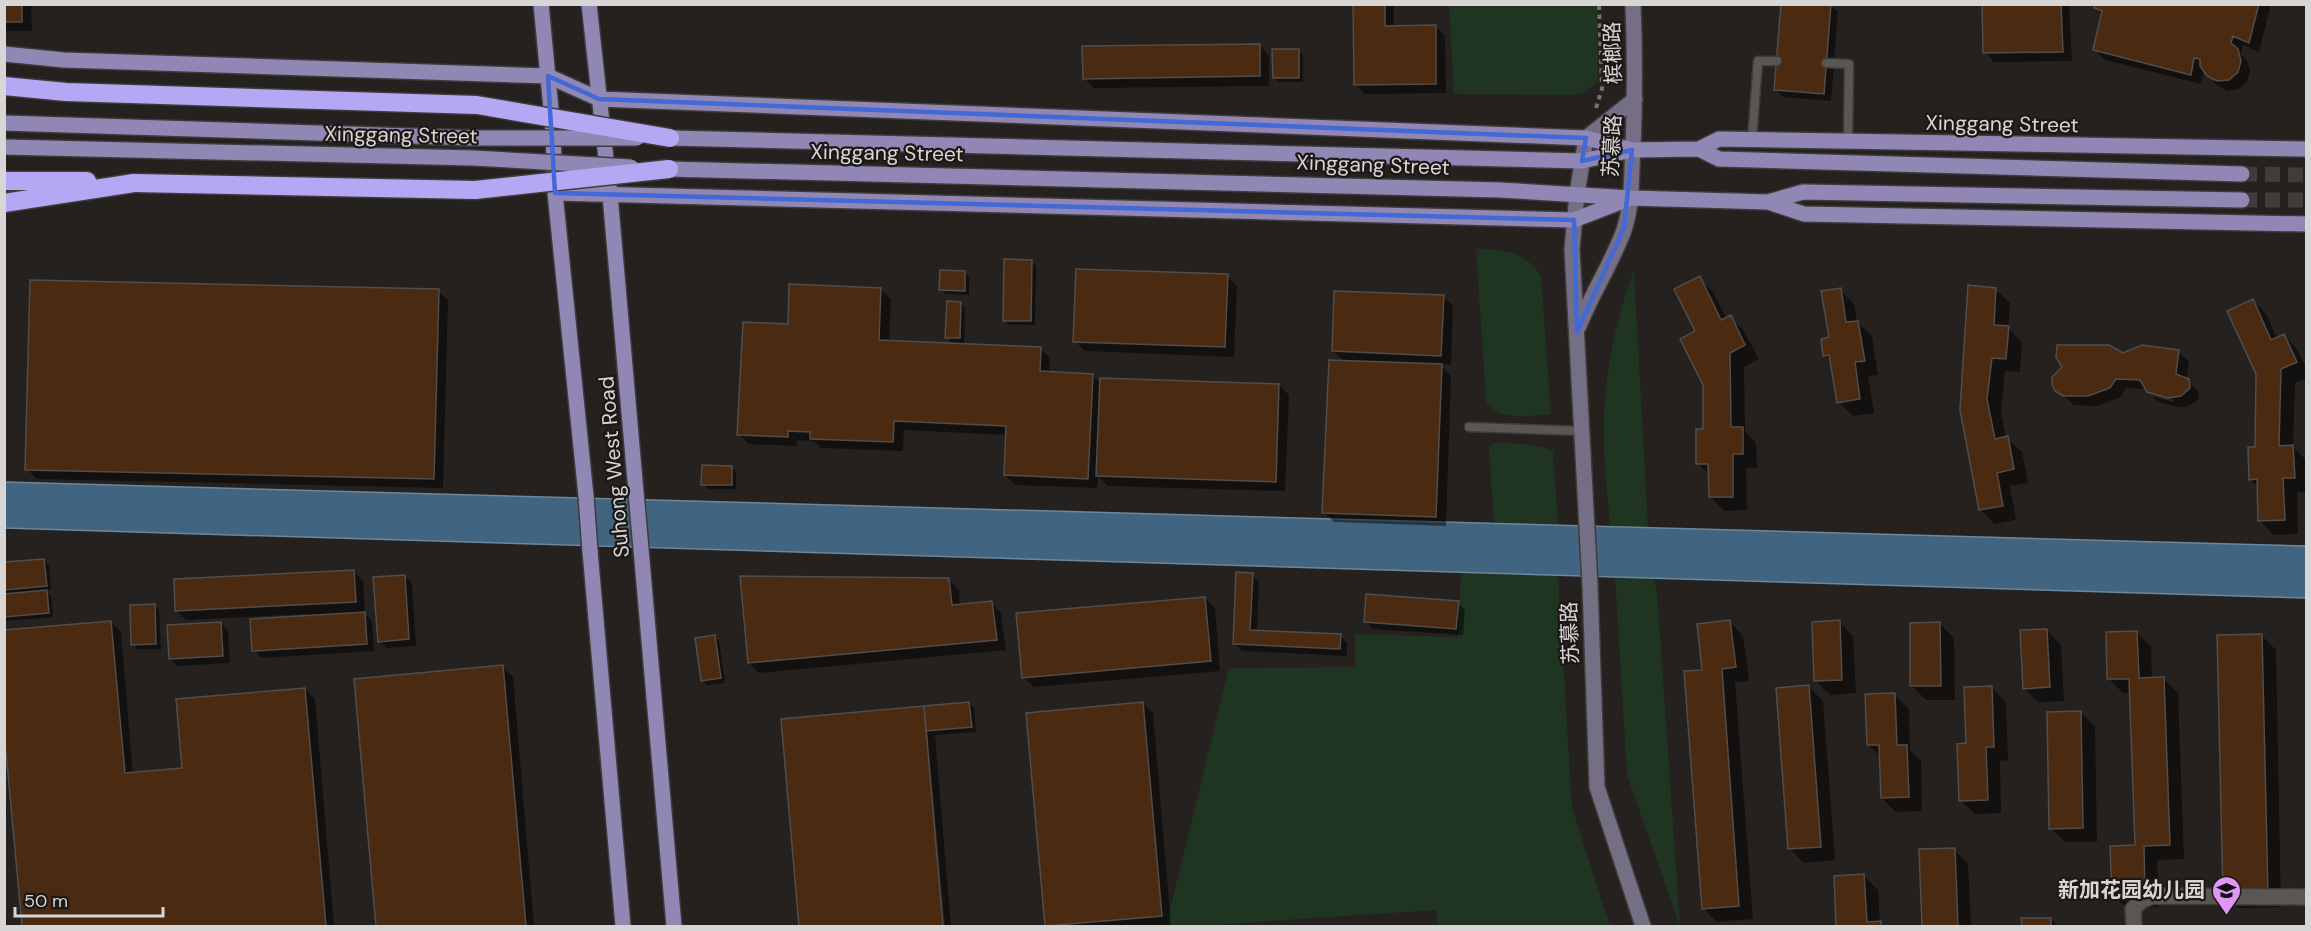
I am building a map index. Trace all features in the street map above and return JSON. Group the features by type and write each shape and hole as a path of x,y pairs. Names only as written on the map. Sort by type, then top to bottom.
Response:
{"highway":[{"path":"4,87 66,92 477,105 670,138"},
{"path":"4,181 475,190 669,169"},
{"path":"4,203 134,183"}],"main road":[{"name":"Suhong West Road","path":"541,4 555,157 555,193 586,496 623,927"},
{"name":"Suhong West Road","path":"589,4 610,195 638,496 674,927"},
{"name":"槟榔路","path":"1633,4 1635,99"},
{"path":"4,54 64,60 548,76 599,99 1586,138 1632,150"},
{"name":"苏慕路","path":"1635,99 1586,138 1577,194 1572,249 1590,585 1597,787 1643,927"},
{"name":"苏慕路","path":"1576,332 1589,300 1615,252 1624,228 1631,198 1635,99"},
{"name":"Xinggang Street","path":"4,123 474,138 670,138 1582,161 1632,150 1699,149 1719,139 2307,150"},
{"name":"Xinggang Street","path":"4,147 473,158 669,169 1488,189 1631,198 1768,202 1804,214 2307,224"},
{"name":"Xinggang Street","path":"1699,149 1719,159 2242,174"},
{"name":"Xinggang Street","path":"1768,202 1803,192 2242,200"},
{"path":"555,193 1575,220 1631,198"}],"street":[{"path":"2134,927 2133,909 2141,901 2152,896 2307,897"}],"lane":[{"path":"1752,140 1758,60 1777,62"},
{"path":"1827,63 1849,64 1848,143"},
{"path":"1469,427 1582,431"}],"path":[{"path":"1586,138 1602,89 1599,4"}],"highlighted area":[{"path":"548,76 599,99 1586,138 1582,161 1632,150 1624,228 1577,332 1574,220 555,193"}],"green space":[{"path":"1449,5 1597,5 1598,82 1584,92 1572,95 1454,94"},
{"path":"1476,249 1505,251 1521,257 1528,261 1541,276 1551,414 1506,415 1491,408 1486,401"},
{"path":"1634,270 1648,528 1610,527 1605,462 1605,396 1611,354 1615,332"},
{"path":"1493,443 1533,445 1553,452 1558,525 1494,524 1489,447"},
{"path":"1461,572 1558,575 1572,808 1610,926 1438,926 1436,910 1197,926 1166,926 1229,668 1355,667 1355,634 1458,637"},
{"path":"1615,577 1654,578 1657,592 1680,926 1627,775"}],"water":[{"path":"5,482 2306,546 2306,598 5,528"}],"building":[{"path":"4,4 22,4 22,22 4,22"},
{"path":"1353,4 1385,4 1385,26 1436,25 1436,84 1354,85"},
{"path":"1781,4 1831,4 1824,94 1774,90"},
{"path":"1982,4 2061,4 2063,52 1983,53"},
{"path":"2094,4 2259,4 2249,43 2233,36 2231,43 2238,49 2241,61 2238,72 2229,80 2217,81 2207,76 2200,66 2200,59 2194,58 2191,75 2093,50 2102,11 2094,8"},
{"path":"1260,44 1260,76 1083,79 1082,46"},
{"path":"1272,49 1299,49 1299,78 1273,78"},
{"path":"1004,259 1032,260 1031,321 1003,321"},
{"path":"1076,269 1228,274 1225,347 1073,342"},
{"path":"940,270 965,271 965,291 939,290"},
{"path":"1700,276 1721,320 1731,315 1745,345 1730,353 1731,427 1743,427 1743,454 1733,454 1733,497 1709,497 1708,464 1696,464 1696,429 1703,429 1703,385 1680,339 1695,331 1674,289"},
{"path":"30,280 439,289 434,479 25,470"},
{"path":"789,284 881,288 879,340 1041,347 1040,371 1093,374 1088,479 1004,475 1006,426 894,421 893,442 810,439 810,432 788,431 788,437 737,435 743,322 788,324"},
{"path":"1968,285 1996,288 1994,325 2009,326 2006,359 1992,358 1987,399 1995,439 2008,436 2014,469 1997,473 2003,506 1979,510 1960,410"},
{"path":"1841,288 1846,322 1858,321 1865,361 1855,362 1860,399 1837,403 1829,355 1823,356 1821,339 1829,337 1821,291"},
{"path":"1334,291 1444,295 1441,356 1332,351"},
{"path":"2253,299 2271,340 2284,334 2297,362 2281,369 2279,446 2293,445 2295,478 2283,478 2285,520 2258,521 2257,479 2249,480 2248,447 2255,447 2256,374 2227,311"},
{"path":"947,301 961,302 960,338 945,338"},
{"path":"2057,345 2109,345 2123,353 2142,345 2179,350 2176,374 2189,379 2190,388 2181,396 2167,398 2147,392 2140,380 2116,379 2110,388 2088,396 2063,396 2055,391 2052,384 2052,377 2062,367 2056,357"},
{"path":"1329,360 1442,364 1436,517 1322,513"},
{"path":"1100,378 1279,384 1276,482 1096,476"},
{"path":"702,465 732,466 732,485 701,485"},
{"path":"44,559 47,586 4,590 4,562"},
{"path":"354,570 356,602 175,611 174,579"},
{"path":"1236,572 1253,573 1250,630 1341,634 1340,649 1233,644"},
{"path":"405,575 409,639 378,642 373,577"},
{"path":"740,576 949,578 952,605 992,601 997,640 748,663"},
{"path":"47,590 49,613 4,617 4,594"},
{"path":"1366,594 1459,601 1456,629 1364,622"},
{"path":"1205,597 1211,661 1022,678 1016,613"},
{"path":"155,604 156,644 131,645 130,605"},
{"path":"365,612 367,644 252,651 250,619"},
{"path":"1730,620 1736,667 1722,669 1739,906 1702,909 1684,671 1702,670 1697,624"},
{"path":"1840,620 1842,680 1814,681 1812,622"},
{"path":"111,621 125,773 182,768 176,699 305,688 326,926 22,926 4,730 4,630"},
{"path":"221,622 223,656 169,659 167,625"},
{"path":"1940,622 1941,686 1910,686 1910,623"},
{"path":"2047,629 2050,687 2023,689 2020,630"},
{"path":"2137,631 2139,678 2164,677 2170,845 2144,846 2145,894 2112,895 2110,846 2135,845 2129,679 2107,679 2106,632"},
{"path":"2262,634 2268,894 2223,894 2217,635"},
{"path":"715,635 721,678 701,681 695,638"},
{"path":"503,665 526,926 376,926 354,679"},
{"path":"1809,685 1821,847 1788,849 1776,688"},
{"path":"1992,686 1994,747 1986,747 1988,800 1959,801 1957,744 1966,743 1964,687"},
{"path":"1895,693 1897,745 1907,745 1909,797 1881,798 1879,745 1867,745 1865,694"},
{"path":"969,702 972,727 926,731 924,706"},
{"path":"1143,702 1162,916 1045,926 1026,713"},
{"path":"924,706 943,926 799,926 781,719"},
{"path":"2081,711 2083,828 2049,829 2047,712"},
{"path":"1955,848 1958,926 1922,926 1919,849"},
{"path":"1864,874 1867,922 1881,921 1881,926 1836,926 1834,876"},
{"path":"2021,918 2051,918 2051,926 2022,926"}],"tunnel":[{"path":"2242,174 2306,175"},
{"path":"2242,200 2306,200"}],"place":[{"name":"新加花园幼儿园","path":"2226,916"}]}
